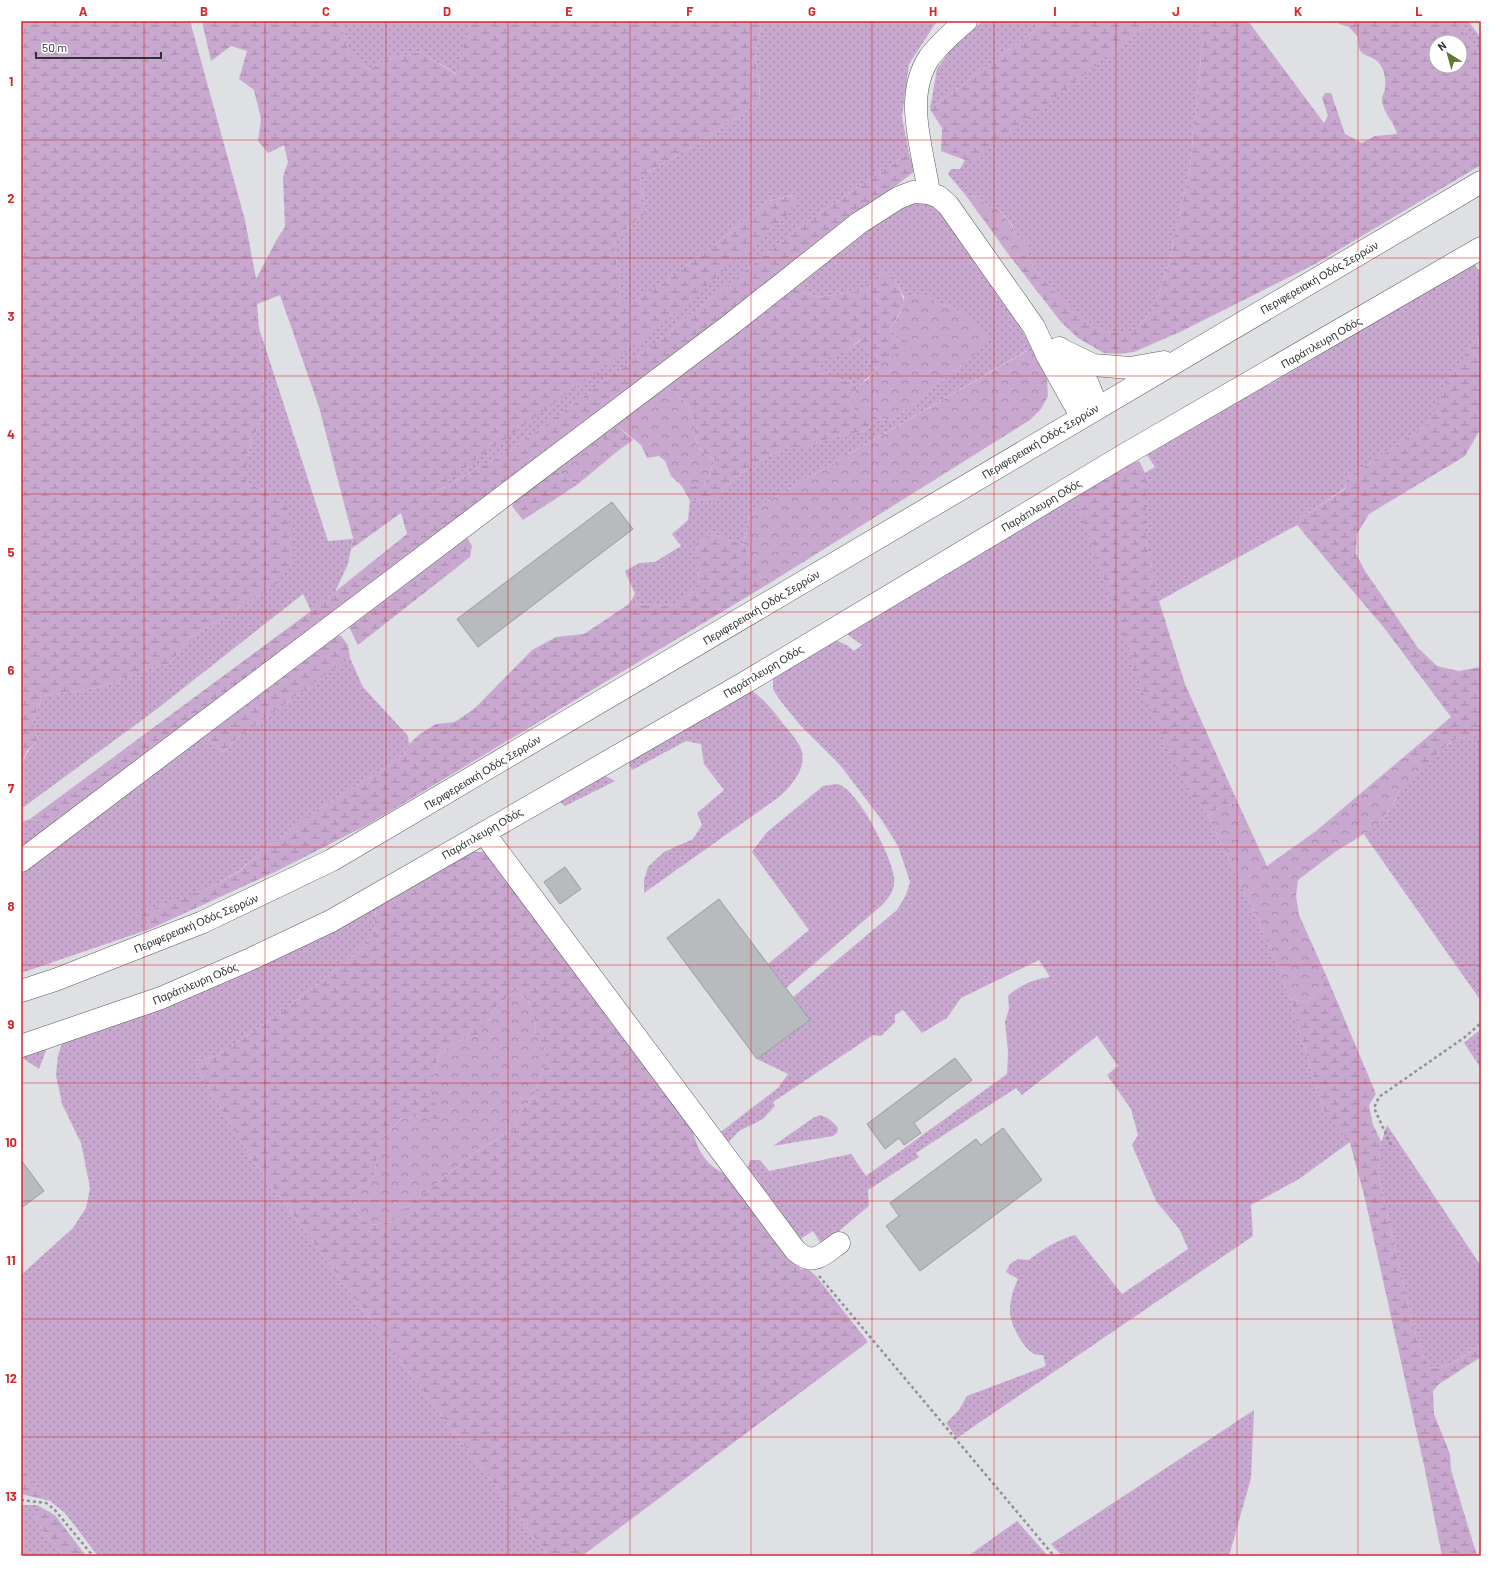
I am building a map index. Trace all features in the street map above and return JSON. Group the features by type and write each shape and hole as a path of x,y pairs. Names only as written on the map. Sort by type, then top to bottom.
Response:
{"street":[{"path":"929,193 916,122 916,100 920,78 929,58 951,34 966,21"},
{"name":"Περιφερειακή Οδός Σερρών","path":"21,991 55,980 203,922 332,860 1180,358 1481,182"},
{"path":"21,861 705,344 859,223 898,198 913,192 929,193 939,197 948,205 1034,327 1048,357 1089,412"},
{"name":"Παράπλευρη Οδός","path":"21,1046 161,998 331,921 746,682 1124,455 1481,248"},
{"path":"1034,327 1060,349 1088,384 1089,412"},
{"path":"1060,349 1093,365 1111,368 1130,368 1180,358"},
{"path":"484,833 795,1250 804,1258 816,1258 839,1243"}],"path":[{"path":"1391,1145 1374,1108 1379,1097 1465,1038 1481,1023"},
{"path":"804,1258 924,1403 1054,1556"},
{"path":"21,1500 46,1503 54,1509 93,1556"}],"green space":[{"path":"21,21 190,21 245,220 256,279 285,227 283,177 288,162 284,145 268,153 258,141 261,119 254,90 239,79 247,51 231,46 211,61 202,21 336,21 343,30 348,51 368,70 388,59 420,52 456,74 471,21 763,21 755,54 760,83 759,102 709,137 640,177 646,213 614,239 622,305 656,288 719,241 768,201 798,194 792,211 657,329 419,501 511,450 632,361 809,220 909,153 915,171 333,619 47,830 42,821 30,819 311,611 407,534 401,513 351,549 353,538 319,407 280,295 257,304 266,411 253,437 246,460 246,483 274,494 288,509 293,536 291,564 274,586 190,638 169,664 142,671 101,687 43,696 32,722 38,740 27,751 21,765"},
{"path":"336,21 471,21 457,74 420,52 388,59 368,70 348,51 343,30"},
{"path":"763,21 937,21 909,64 902,117 909,153 809,220 632,361 511,450 415,503 656,329 792,211 797,194 768,201 719,241 656,288 622,306 614,239 646,213 640,177 709,137 759,102 760,83 755,54"},
{"path":"983,21 1047,21 930,109 937,69 951,49"},
{"path":"1047,21 1153,21 974,161 965,160 941,151 942,128 930,109"},
{"path":"1153,21 1193,21 1203,37 1190,168 1167,271 1153,308 1141,324 1128,333 1111,333 1093,326 1071,311 1024,255 1028,251 1026,241 1016,236 1012,225 998,208 986,205 978,196 967,197 948,174 951,169 960,169 965,160 974,160"},
{"path":"1193,21 1248,21 1324,123 1328,116 1322,98 1325,93 1331,93 1345,134 1362,143 1375,136 1397,134 1394,125 1383,106 1382,98 1385,89 1385,76 1381,66 1375,60 1362,52 1358,44 1358,37 1349,27 1339,24 1338,21 1455,21 1465,34 1428,34 1428,74 1468,74 1468,38 1481,56 1481,165 1315,264 1182,331 1134,352 1118,354 1104,353 1078,338 1061,322 1009,255 1024,255 1071,311 1093,326 1111,333 1127,333 1141,324 1153,308 1167,271 1190,168 1203,38"},
{"path":"1455,21 1468,21 1481,38 1481,56 1468,38 1468,34 1465,34"},
{"path":"978,196 986,205 998,208 1012,226 1016,236 1026,241 1029,245 1029,251 1024,255 1009,255 967,197"},
{"path":"918,199 933,206 940,213 994,286 1039,358 1026,351 768,501 749,517 743,544 711,534 694,546 699,566 698,587 675,606 629,604 635,594 625,571 639,563 655,562 681,546 672,534 688,520 690,501 717,498 733,479 763,459 789,447 804,447 837,436 864,431 879,418 893,420 977,353 979,326 952,306 941,305 929,297 916,294 904,297 892,275 881,273 858,291 820,297 805,293 796,282 868,228"},
{"path":"1473,263 1481,273 1481,342 1477,339 1427,425 1346,479 1345,488 1302,517 1297,525 1159,601 1145,537 1145,473 1155,467 1147,455 1258,388 1273,383"},
{"path":"881,273 892,275 900,291 903,302 900,313 890,329 899,340 915,341 911,351 901,352 892,356 876,369 871,366 861,339 849,349 816,364 831,377 848,381 858,387 848,402 856,412 879,418 864,431 837,436 804,447 789,447 763,459 733,479 717,498 690,501 682,486 704,486 715,459 706,454 697,443 692,414 686,403 664,386 796,282 805,293 820,297 858,291"},
{"path":"916,294 929,297 941,305 952,306 979,326 988,337 977,353 893,420 867,416 856,412 848,402 858,387 870,377 883,360 899,351 899,340 890,329 901,312 904,297"},
{"path":"259,328 328,541 353,539 348,564 335,592 311,611 303,594 153,712 21,809 21,772 26,756 38,740 32,722 43,696 101,687 142,671 169,664 190,638 274,586 274,494 246,483 246,460 253,437 266,411"},
{"path":"862,339 871,366 876,369 858,387 848,381 831,377 815,364 849,349"},
{"path":"1477,339 1481,342 1481,428 1465,456 1369,514 1357,534 1356,554 1365,571 1418,648 1437,666 1458,671 1481,667 1481,737 1478,740 1461,737 1449,743 1422,767 1406,755 1451,717 1385,629 1297,525 1302,517 1345,489 1346,479 1427,425 1452,373"},
{"path":"1027,351 1039,358 1047,378 1048,396 1041,409 1030,420 765,586 743,544 749,517 768,501"},
{"path":"664,386 686,403 692,414 695,437 700,449 715,459 704,486 682,486 671,476 665,461 659,456 647,458 641,445 614,423"},
{"path":"614,423 633,440 619,450 607,443 599,434"},
{"path":"599,434 607,443 619,450 578,484 563,476 556,469"},
{"path":"1139,461 1145,473 1145,537 1159,601 1185,684 1238,803 1221,806 1208,816 1187,791 1146,701 1074,495 1128,464"},
{"path":"556,469 563,476 578,484 523,520 512,506 515,500"},
{"path":"1074,495 1187,790 1208,816 1266,938 1290,999 1324,1113 1350,1142 1299,1179 1251,1205 1253,1236 957,1438 946,1423 959,1410 967,1396 1046,1366 1043,1355 1034,1354 1026,1347 1012,1322 1010,1312 1011,1303 1013,1291 1018,1279 1006,1272 1010,1264 1018,1259 1029,1260 1050,1245 1075,1235 1122,1294 1188,1249 1180,1230 1156,1201 1132,1145 1138,1135 1131,1109 1107,1075 1118,1066 1097,1036 1022,1095 1016,1088 916,1153 919,1157 868,1190 869,1206 822,1245 813,1231 797,1241 747,1170 750,1160 760,1160 769,1171 851,1154 866,1176 1007,1074 1008,1052 1005,1022 1009,1009 1008,996 1028,983 1038,979 1050,977 1039,960 961,998 947,1018 922,1033 903,1010 895,1015 895,1022 881,1036 873,1035 773,1102 775,1106 763,1119 739,1131 726,1145 718,1134 778,1088 788,1074 757,1059 809,1020 793,997 897,910 906,895 910,882 898,846 881,819 840,765 800,725 779,699 773,689 773,680 777,674 834,639 848,646 854,651 862,645 844,632"},
{"path":"711,534 743,544 765,586 369,824 277,871 150,929 147,919 137,915 213,886 241,870 257,855 317,810 385,768 405,753 409,744 420,734 436,724 455,722 475,708 532,650 556,637 584,634 629,604 675,606 698,587 699,566 693,546"},
{"path":"467,537 472,546 470,557 358,645 348,625"},
{"path":"333,634 341,636 348,645 350,658 236,739 223,752 207,737 195,736"},
{"path":"350,658 363,687 408,736 409,744 405,753 385,768 317,810 257,855 240,870 213,886 138,915 147,919 150,929 21,973 21,867 195,736 207,737 223,752 236,739"},
{"path":"749,689 770,708 799,745 803,756 797,776 779,797 644,893 644,880 648,867 664,852 693,839 702,825 697,813 724,790 704,764 701,744 686,741 632,770 627,759"},
{"path":"1461,737 1478,740 1481,737 1481,1001 1363,833 1383,819 1399,792 1419,768 1443,747"},
{"path":"1406,755 1422,767 1398,793 1391,808 1378,825 1335,852 1298,880 1296,896 1299,915 1326,975 1321,990 1305,1002 1290,999 1266,938 1208,816 1221,806 1238,803 1267,866 1316,831"},
{"path":"605,776 615,781 565,806 560,802 559,798 592,779"},
{"path":"837,784 845,788 854,797 863,809 880,839 892,866 894,876 893,889 881,906 786,988 768,964 809,930 752,852 766,833 823,786"},
{"path":"30,819 42,821 47,830 21,849 21,822"},
{"path":"474,852 491,852 693,1129 698,1146 707,1161 720,1172 737,1177 791,1260 801,1269 808,1269 816,1276 868,1342 582,1556 546,1556 545,1551 429,1399 253,1161 199,1072 196,1061 218,1055 273,1018 350,959 374,934 376,907 458,859","holes":["515,991 528,1001 534,1017 536,1034 546,1051 546,1064 533,1096 519,1115 513,1130 474,1153 433,1187 414,1200 391,1222 372,1225 361,1219 351,1207 351,1193 374,1176 380,1140 401,1119 421,1116 441,1120 432,1095 432,1076 440,1054 455,1042 478,1035 497,1006"]},
{"path":"376,907 374,934 350,959 273,1018 218,1055 196,1061 199,1072 253,1161 429,1399 545,1551 546,1556 98,1556 65,1513 50,1501 21,1469 21,1275 73,1228 86,1208 90,1188 81,1143 62,1104 56,1075 58,1055 63,1041"},
{"path":"1326,975 1376,1094 1369,1105 1373,1125 1381,1141 1378,1174 1413,1326 1426,1361 1431,1368 1445,1366 1458,1360 1481,1344 1481,1357 1439,1384 1433,1391 1434,1414 1450,1454 1451,1470 1477,1556 1442,1556 1425,1470 1365,1199 1350,1143 1324,1113 1290,999 1305,1002 1321,990"},
{"path":"515,991 528,1001 534,1017 536,1034 546,1051 546,1064 533,1096 519,1115 513,1130 474,1153 433,1187 414,1200 391,1222 372,1225 361,1219 351,1207 351,1193 374,1176 380,1140 401,1119 421,1116 436,1107 431,1095 432,1076 440,1054 455,1042 478,1035 497,1006"},
{"path":"1481,1029 1481,1068 1464,1043"},
{"path":"48,1045 39,1069 21,1057 21,1055"},
{"path":"820,1115 828,1118 838,1128 837,1133 833,1136 773,1146 813,1118"},
{"path":"1387,1125 1481,1266 1481,1344 1458,1360 1445,1366 1431,1368 1426,1361 1413,1326 1378,1174 1380,1146"},
{"path":"1254,1410 1251,1478 1229,1556 1062,1556 1051,1544"},
{"path":"21,1469 24,1472 50,1501 21,1494"},
{"path":"21,1505 37,1505 34,1511 37,1523 63,1556 21,1556"},
{"path":"37,1505 55,1515 86,1556 63,1556 37,1523 34,1511"},
{"path":"1017,1521 1048,1556 968,1556"}],"building":[{"path":"612,502 633,529 478,647 457,619"},
{"path":"565,867 581,889 560,904 544,882"},
{"path":"719,899 810,1020 757,1059 667,938"},
{"path":"955,1058 972,1080 914,1123 921,1133 904,1145 899,1138 885,1149 867,1124"},
{"path":"1003,1128 1042,1180 920,1271 886,1226 899,1216 890,1203 976,1139 981,1145"},
{"path":"21,1160 44,1191 21,1208"}]}
